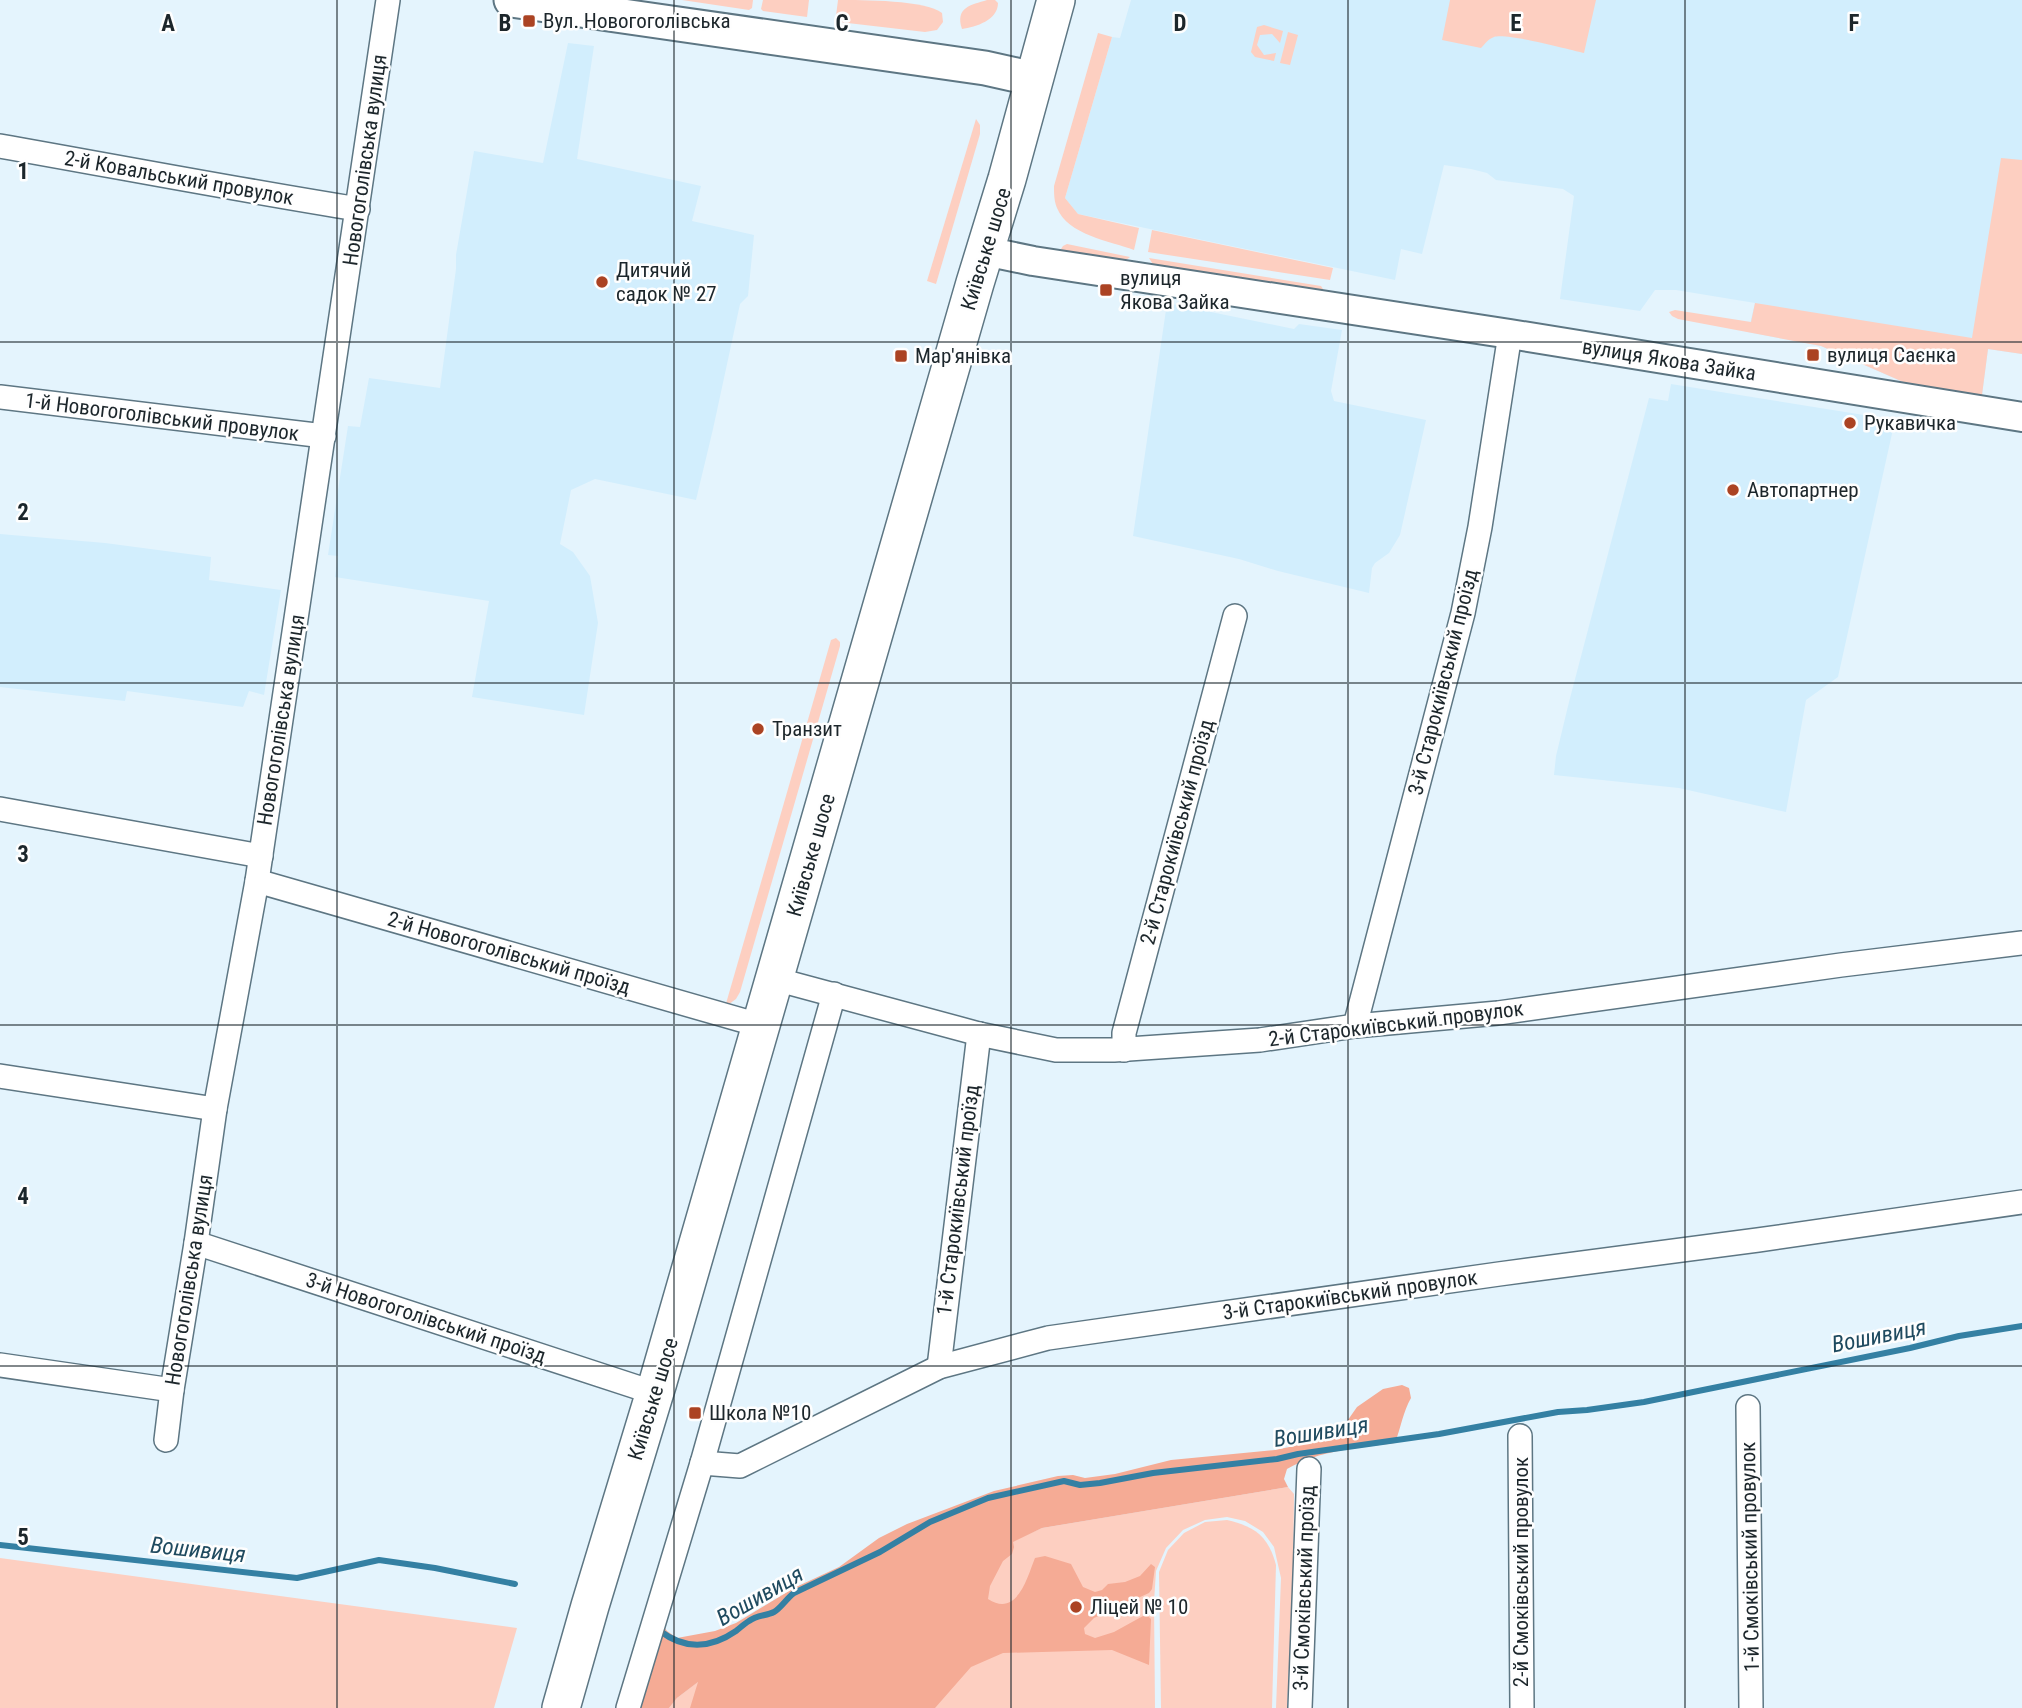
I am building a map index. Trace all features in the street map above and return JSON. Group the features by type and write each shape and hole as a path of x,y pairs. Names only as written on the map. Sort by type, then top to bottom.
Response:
{"main road":[{"path":"511,0 985,68 1034,79"},
{"name":"Київське шосе","path":"561,1708 762,1026 1056,0"}],"street":[{"name":"Новогоголівська вулиця","path":"166,1440 215,1109 261,856 388,0"},
{"name":"2-й Ковальський провулок","path":"0,146 358,209"},
{"name":"вулиця Якова Зайка","path":"985,251 1033,261 1510,334 2022,417"},
{"name":"3-й Старокиївський проїзд","path":"1355,1026 1463,613 1480,527 1510,334"},
{"name":"1-й Новогоголівський провулок","path":"0,397 324,436"},
{"name":"2-й Старокиївський проїзд","path":"1124,1049 1124,1033 1235,615"},
{"path":"0,808 261,856"},
{"name":"2-й Новогоголівський проїзд","path":"257,881 762,1026"},
{"name":"2-й Старокиївський провулок","path":"775,979 979,1034 1056,1050 1124,1049 1260,1040 1355,1026 1498,1013 1841,965 2022,943"},
{"path":"628,1708 702,1463 834,994"},
{"name":"1-й Старокиївський проїзд","path":"939,1367 979,1034"},
{"path":"0,1076 215,1109"},
{"name":"3-й Старокиївський провулок","path":"702,1463 740,1466 939,1367 1048,1339 2022,1202"},
{"name":"3-й Новогоголівський проїзд","path":"196,1243 655,1393"},
{"path":"0,1365 172,1390"},
{"name":"1-й Смоківський провулок","path":"1748,1407 1751,1708"},
{"name":"2-й Смоківський провулок","path":"1520,1436 1522,1708"},
{"name":"3-й Смоківський проїзд","path":"1300,1708 1309,1469"}],"shaded area":[{"path":"682,0 753,0 749,10"},
{"path":"763,0 809,0 807,17 763,11"},
{"path":"838,0 923,5 942,13 943,22 937,30 925,32 839,22 836,16"},
{"path":"987,0 995,0 998,3 994,14 980,24 962,29 960,22 963,11"},
{"path":"1131,0 2022,0 2022,354 1988,349 1982,395 1910,385 1821,346 1748,332 1755,303 1676,290 1655,290 1640,311 1560,299 1574,196 1563,189 1496,180 1487,173 1471,169 1444,165 1422,254 1401,249 1395,280 1078,214 1065,198 1112,37 1120,38"},
{"path":"1450,0 1596,0 1584,53 1501,36 1488,40 1481,48 1442,40"},
{"path":"1264,25 1283,31 1280,43 1272,34 1260,35 1257,45 1264,55 1276,53 1274,61 1255,57 1251,52 1257,27"},
{"path":"1288,32 1298,35 1290,65 1280,63"},
{"path":"1098,33 1112,37 1065,198 1078,214 1139,228 1134,250 1102,240 1070,225 1062,217 1055,200 1054,186"},
{"path":"568,43 594,46 577,159 701,186 692,221 754,235 748,296 740,304 696,500 595,479 571,490 560,544 573,552 590,576 598,623 584,715 472,697 489,601 335,577 338,556 328,555 348,426 360,427 369,378 440,388 456,255 474,151 543,163"},
{"path":"976,119 980,125 980,134 936,284 927,281"},
{"path":"2001,158 2022,160 2022,354 1988,349 1982,395 1910,385 1821,346 1678,319 1669,312 1675,310 1751,322 1755,303 1972,338"},
{"path":"1152,230 1333,268 1330,280 1148,252"},
{"path":"1067,244 1130,257 1122,263 1069,254 1061,249"},
{"path":"1149,258 1321,286 1323,289 1321,292 1154,266"},
{"path":"1167,303 1294,329 1299,324 1342,330 1331,391 1334,401 1426,420 1400,535 1389,553 1372,568 1369,593 1239,559 1133,536"},
{"path":"1671,384 1895,420 1838,677 1806,700 1786,812 1679,788 1554,775 1569,702 1649,398 1668,401"},
{"path":"0,534 105,543 211,557 209,580 281,590 264,695 249,691 243,707 127,691 125,701 0,687"},
{"path":"836,638 840,646 740,992 736,999 725,1007 831,640"},
{"path":"1402,1385 1409,1388 1411,1398 1395,1443 1340,1451 1299,1463 1287,1469 1284,1479 1288,1487 1042,1528 1013,1542 1012,1554 1003,1561 990,1586 988,1599 998,1604 1014,1600 1024,1585 1035,1558 1045,1556 1071,1564 1083,1587 1095,1592 1108,1584 1125,1582 1140,1576 1151,1564 1155,1567 1149,1593 1094,1618 1084,1628 1085,1634 1095,1638 1148,1616 1151,1619 1149,1665 1112,1650 1003,1653 971,1667 935,1708 690,1708 698,1682 677,1698 669,1708 638,1708 664,1627 677,1638 715,1631 736,1623 794,1588 839,1567 879,1538 907,1524 994,1491 1058,1476 1073,1475 1085,1478 1115,1474 1171,1460 1275,1450 1323,1440 1343,1427 1357,1407 1383,1389"},
{"name":"Ліцей № 10","path":"1288,1487 1294,1494 1287,1708 1276,1708 1281,1578 1274,1547 1263,1532 1245,1521 1227,1517 1205,1520 1183,1530 1166,1548 1156,1571 1155,1708 669,1708 699,1681 1042,1528"},
{"path":"1227,1520 1246,1526 1259,1534 1269,1547 1276,1565 1272,1708 1161,1708 1159,1572 1168,1550 1184,1533 1205,1522"},
{"path":"0,1558 517,1628 494,1708 0,1708"}],"waterway":[{"name":"Вошивиця","path":"660,1631 688,1644 717,1641 752,1619 774,1612 794,1593 880,1552 930,1522 988,1498 1064,1481 1080,1485 1100,1483 1153,1473 1277,1459 1558,1412 1644,1402 1959,1336 2022,1326"},
{"name":"Вошивиця","path":"0,1545 297,1578 379,1560 515,1584"}],"place":[{"name":"Вул. Новогоголівська","path":"529,21"},
{"name":"Дитячий садок № 27","path":"602,282"},
{"name":"вулиця Якова Зайка","path":"1106,290"},
{"name":"вулиця Саєнка","path":"1813,355"},
{"name":"Мар'янівка","path":"901,356"},
{"name":"Рукавичка","path":"1850,423"},
{"name":"Автопартнер","path":"1733,490"},
{"name":"Транзит","path":"758,729"},
{"name":"Школа №10","path":"695,1413"},
{"name":"Ліцей № 10","path":"1076,1607"}]}
